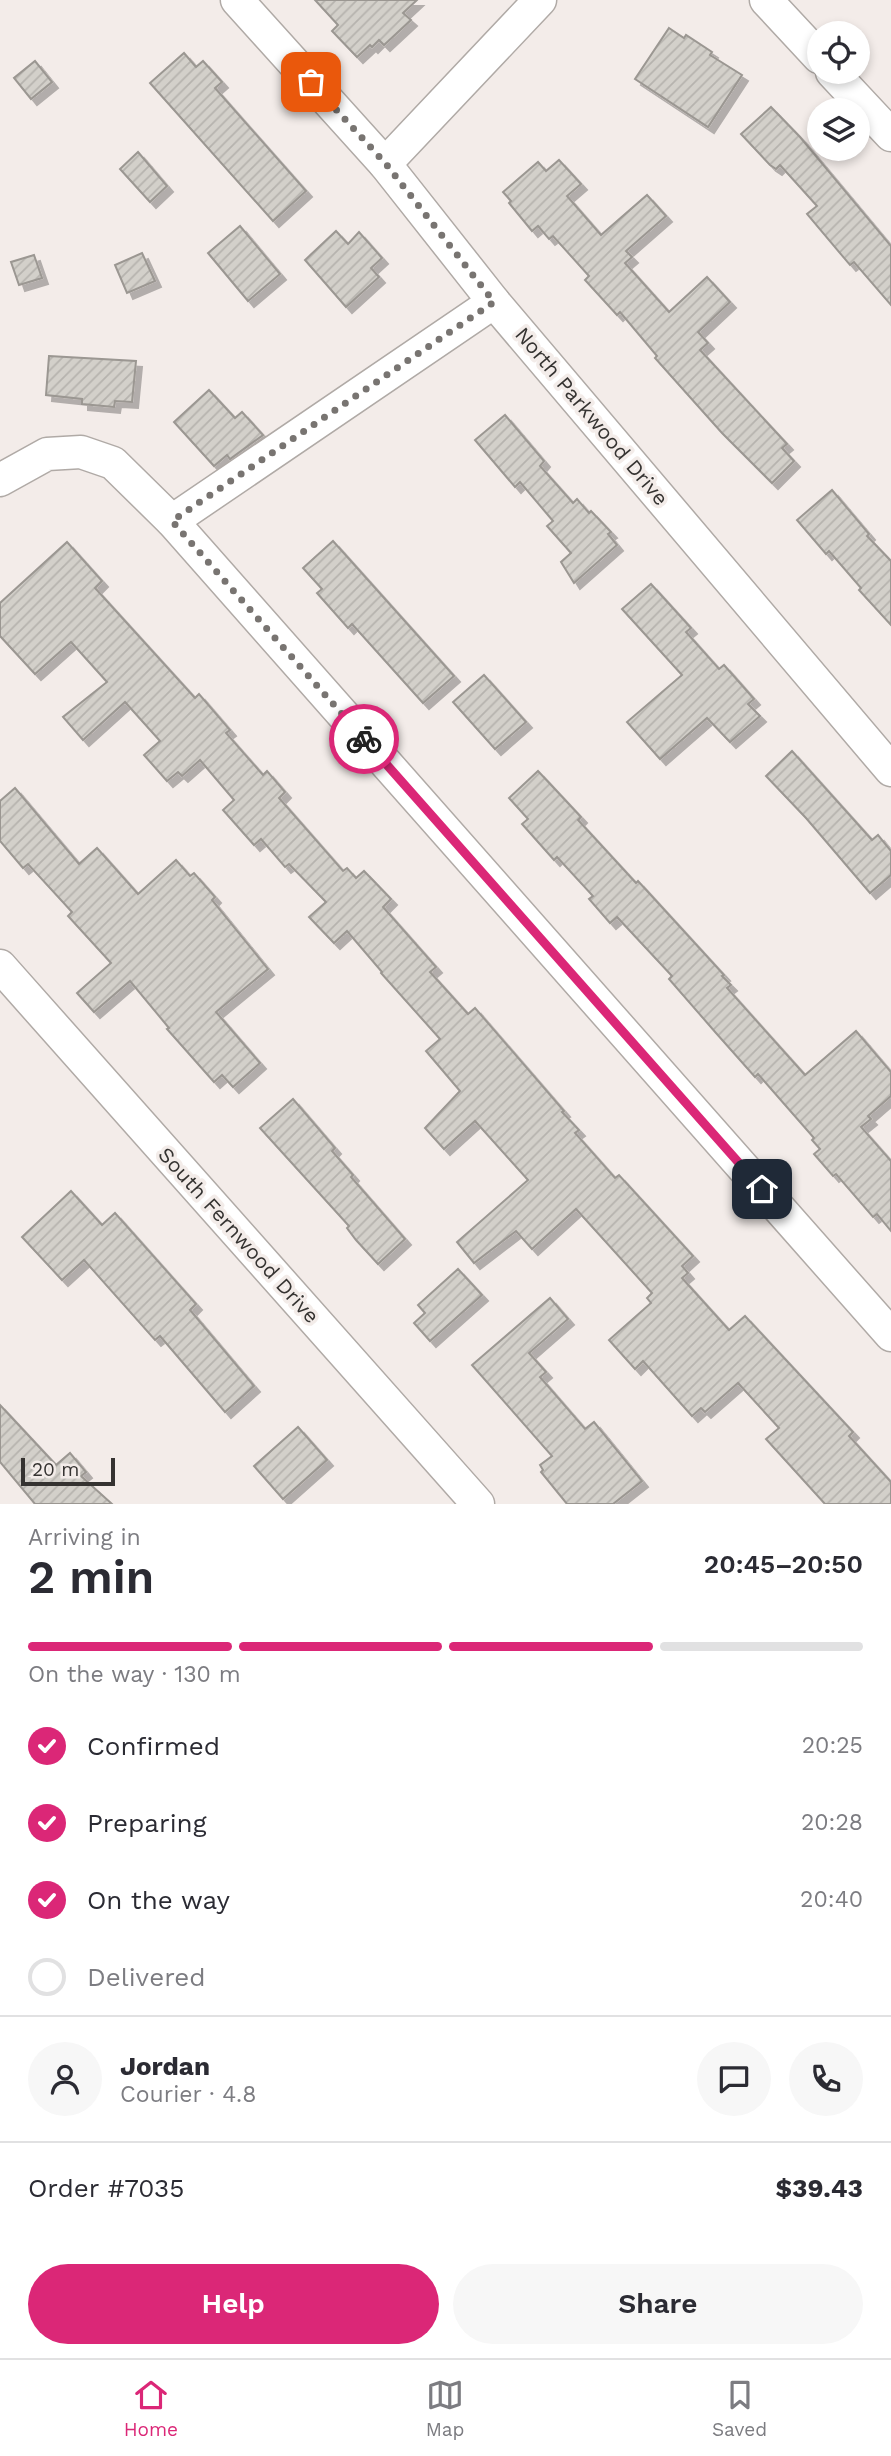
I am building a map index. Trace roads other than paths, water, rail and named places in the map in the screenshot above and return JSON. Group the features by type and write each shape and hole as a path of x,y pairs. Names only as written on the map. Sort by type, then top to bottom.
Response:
{"street":[{"name":"North Parkwood Drive","path":"237,0 386,164 494,302 891,769"},
{"path":"386,164 540,0"},
{"path":"766,0 807,44"},
{"path":"843,84 891,135"},
{"path":"172,521 494,302"},
{"path":"0,480 47,454 81,452 113,463 172,521 891,1335"},
{"name":"South Fernwood Drive","path":"0,966 478,1504"}]}
